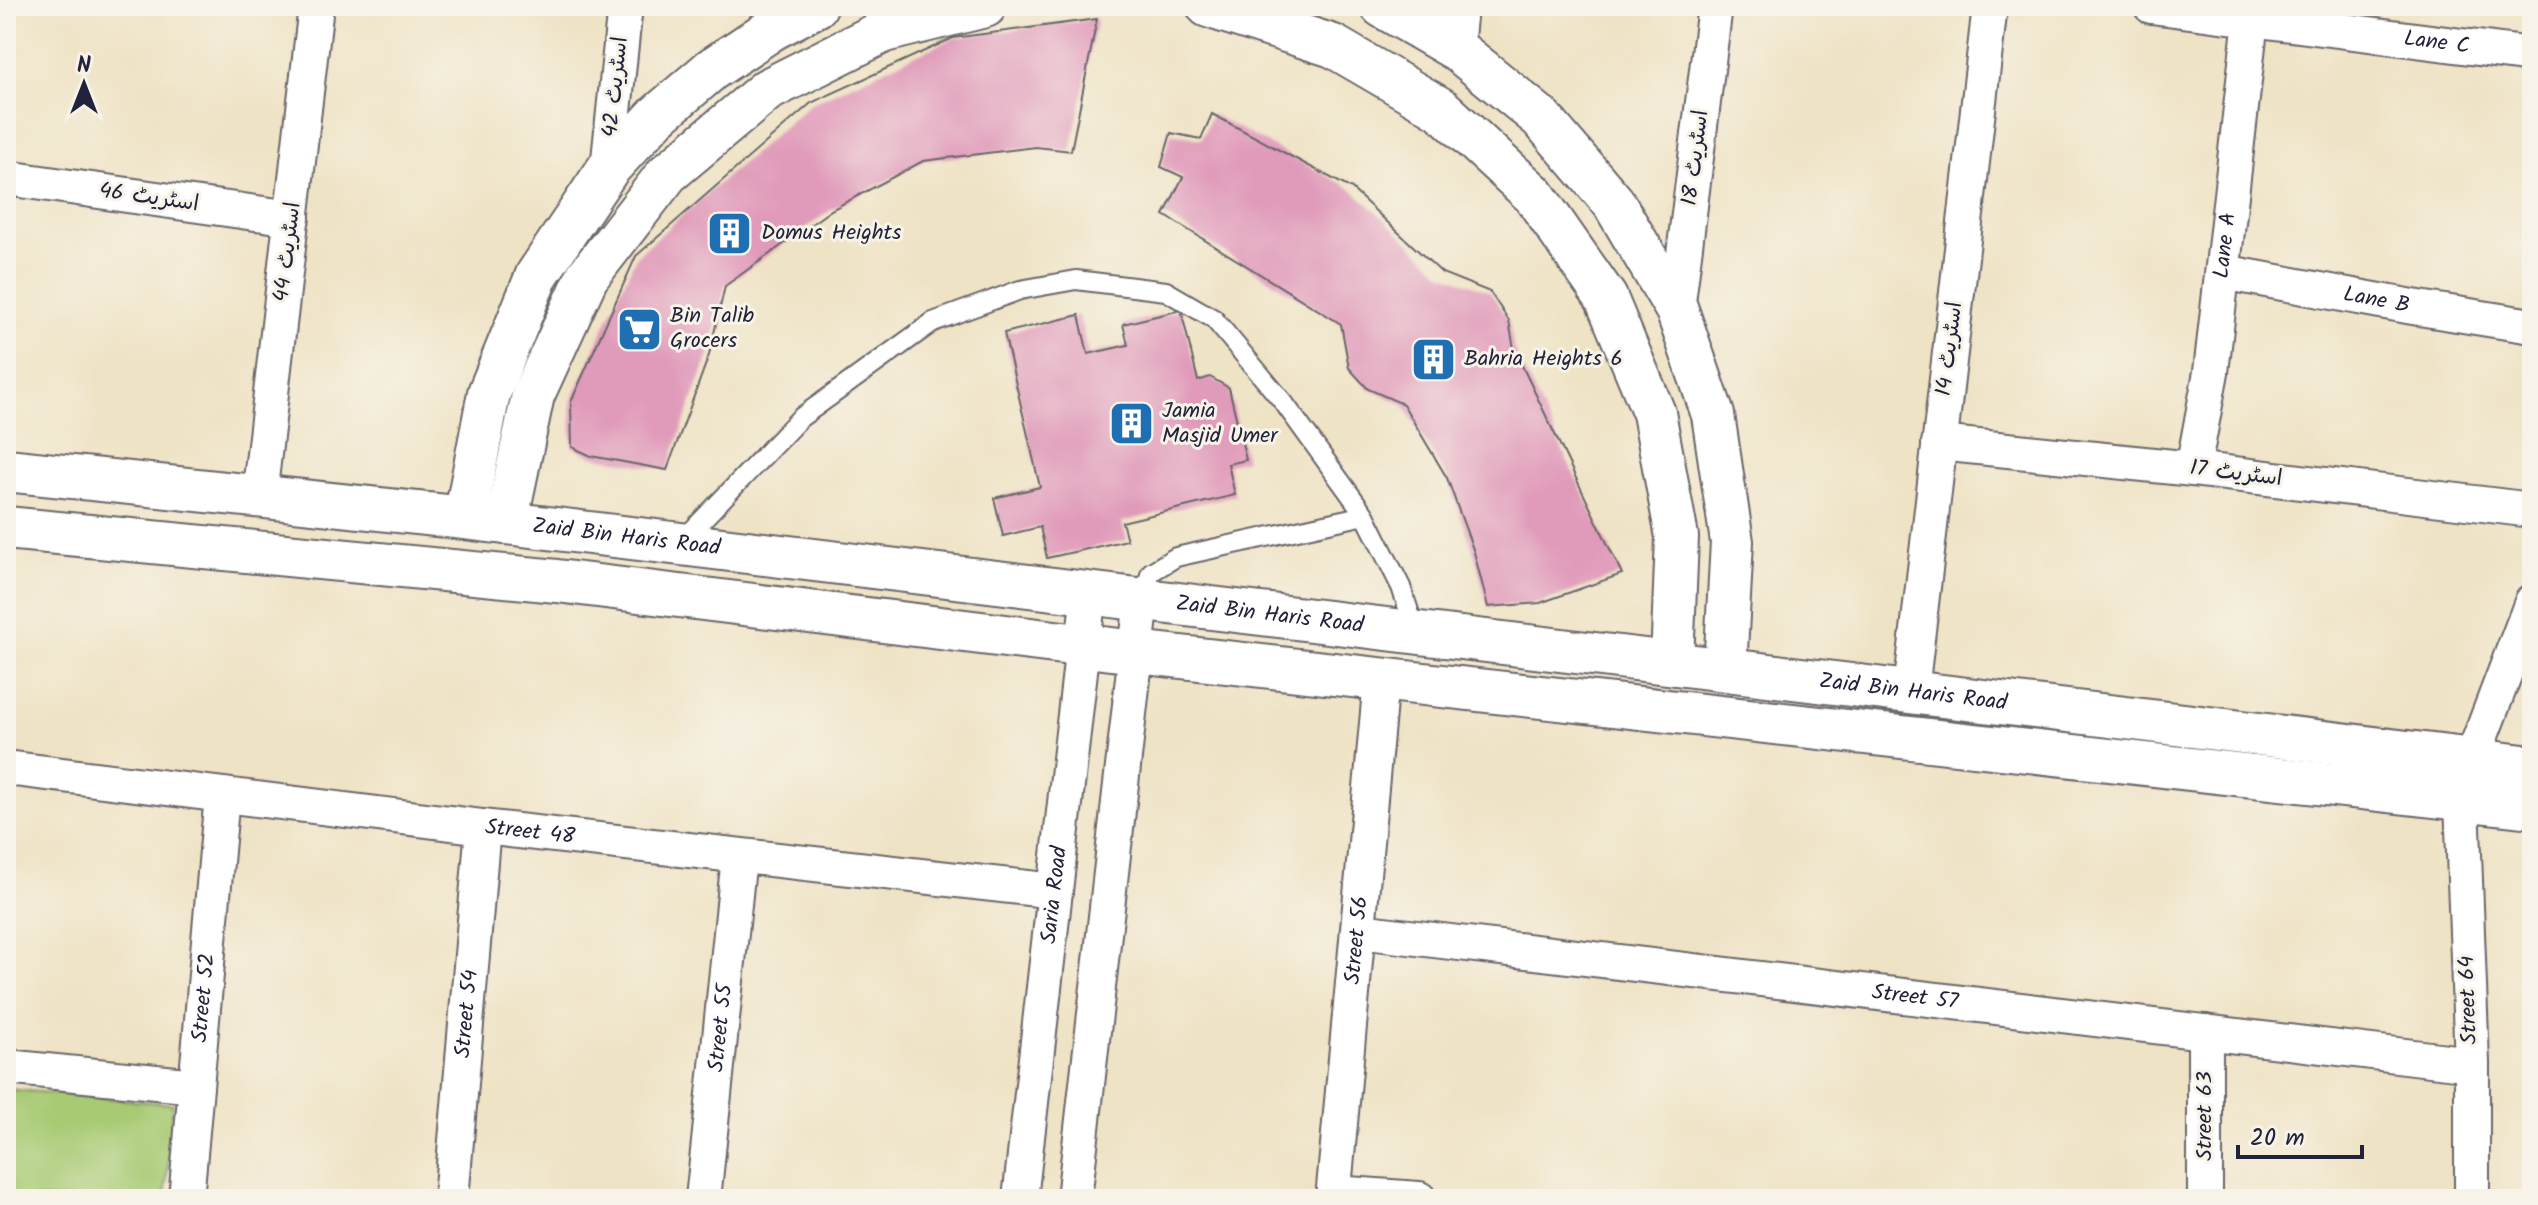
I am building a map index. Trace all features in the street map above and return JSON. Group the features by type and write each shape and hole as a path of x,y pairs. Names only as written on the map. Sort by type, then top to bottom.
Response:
{"street":[{"name":"اسٹریٹ 44","path":"259,497 316,6"},
{"name":"اسٹریٹ 42","path":"608,169 625,6"},
{"path":"465,518 489,393 537,275 608,169 657,116 712,69 772,29 816,6"},
{"path":"506,523 533,395 575,303 587,277 667,174 767,90 884,31 985,6"},
{"path":"1211,6 1333,46 1441,109 1534,195 1606,298 1654,413 1677,537 1672,663"},
{"path":"1382,6 1456,49 1541,118 1613,202 1677,310 1713,415 1732,542 1725,669"},
{"path":"1456,49 1460,6"},
{"name":"اسٹریٹ 18","path":"1677,310 1715,6"},
{"name":"اسٹریٹ 14","path":"1911,691 1990,6"},
{"name":"Lane C","path":"2151,6 2532,55"},
{"name":"Lane A","path":"2193,469 2211,372 2251,19"},
{"name":"اسٹریٹ 46","path":"6,178 292,218"},
{"name":"Lane B","path":"2223,272 2532,326"},
{"name":"اسٹریٹ 17","path":"1939,443 2193,469 2532,510"},
{"name":"Zaid Bin Haris Road","path":"6,470 465,518 2532,767"},
{"name":"Zaid Bin Haris Road","path":"6,528 557,581 1083,646 2532,807"},
{"name":"Saria Road","path":"1020,1199 1089,592"},
{"path":"1074,1199 1142,599"},
{"name":"Street 64","path":"2472,1199 2472,1064 2462,801 2472,759 2532,602"},
{"name":"Street 56","path":"1334,1196 1381,680"},
{"name":"Street 48","path":"6,768 483,827 1055,891"},
{"name":"Street 52","path":"186,1199 222,795"},
{"name":"Street 54","path":"451,1199 483,827"},
{"name":"Street 55","path":"703,1199 739,857"},
{"name":"Street 57","path":"1359,931 2472,1064"},
{"name":"Street 63","path":"2205,1032 2205,1199"},
{"path":"6,1067 196,1086"},
{"path":"1334,1196 1419,1199"}],"lane":[{"path":"679,544 800,418 933,322 1020,290 1076,280 1166,291 1214,319 1284,403 1365,515 1401,587 1416,632"},
{"path":"1142,599 1151,572 1176,557 1365,515"}],"green space":[{"path":"6,1089 173,1104 165,1199 6,1199"}],"building":[{"name":"Domus Heights","path":"1097,19 1071,151 1036,147 923,161 831,210 725,286 709,355 667,470 591,456 572,447 571,402 636,256 811,103 953,38"},
{"name":"Bahria Heights 6","path":"1212,114 1352,189 1442,273 1490,292 1509,321 1514,349 1622,574 1540,603 1488,607 1474,552 1447,478 1403,404 1368,389 1349,368 1341,324 1164,215 1183,177 1161,167 1171,133 1201,139"},
{"name":"Jamia Masjid Umer","path":"1181,310 1198,381 1210,377 1229,388 1246,460 1228,464 1235,495 1122,522 1127,540 1047,558 1040,527 1003,536 994,498 1040,487 1004,333 1079,315 1088,354 1128,345 1123,324"}],"place":[{"name":"Domus Heights","path":"730,233"},
{"name":"Bin Talib Grocers","path":"639,329"},
{"name":"Bahria Heights 6","path":"1433,359"},
{"name":"Jamia Masjid Umer","path":"1131,424"}]}
